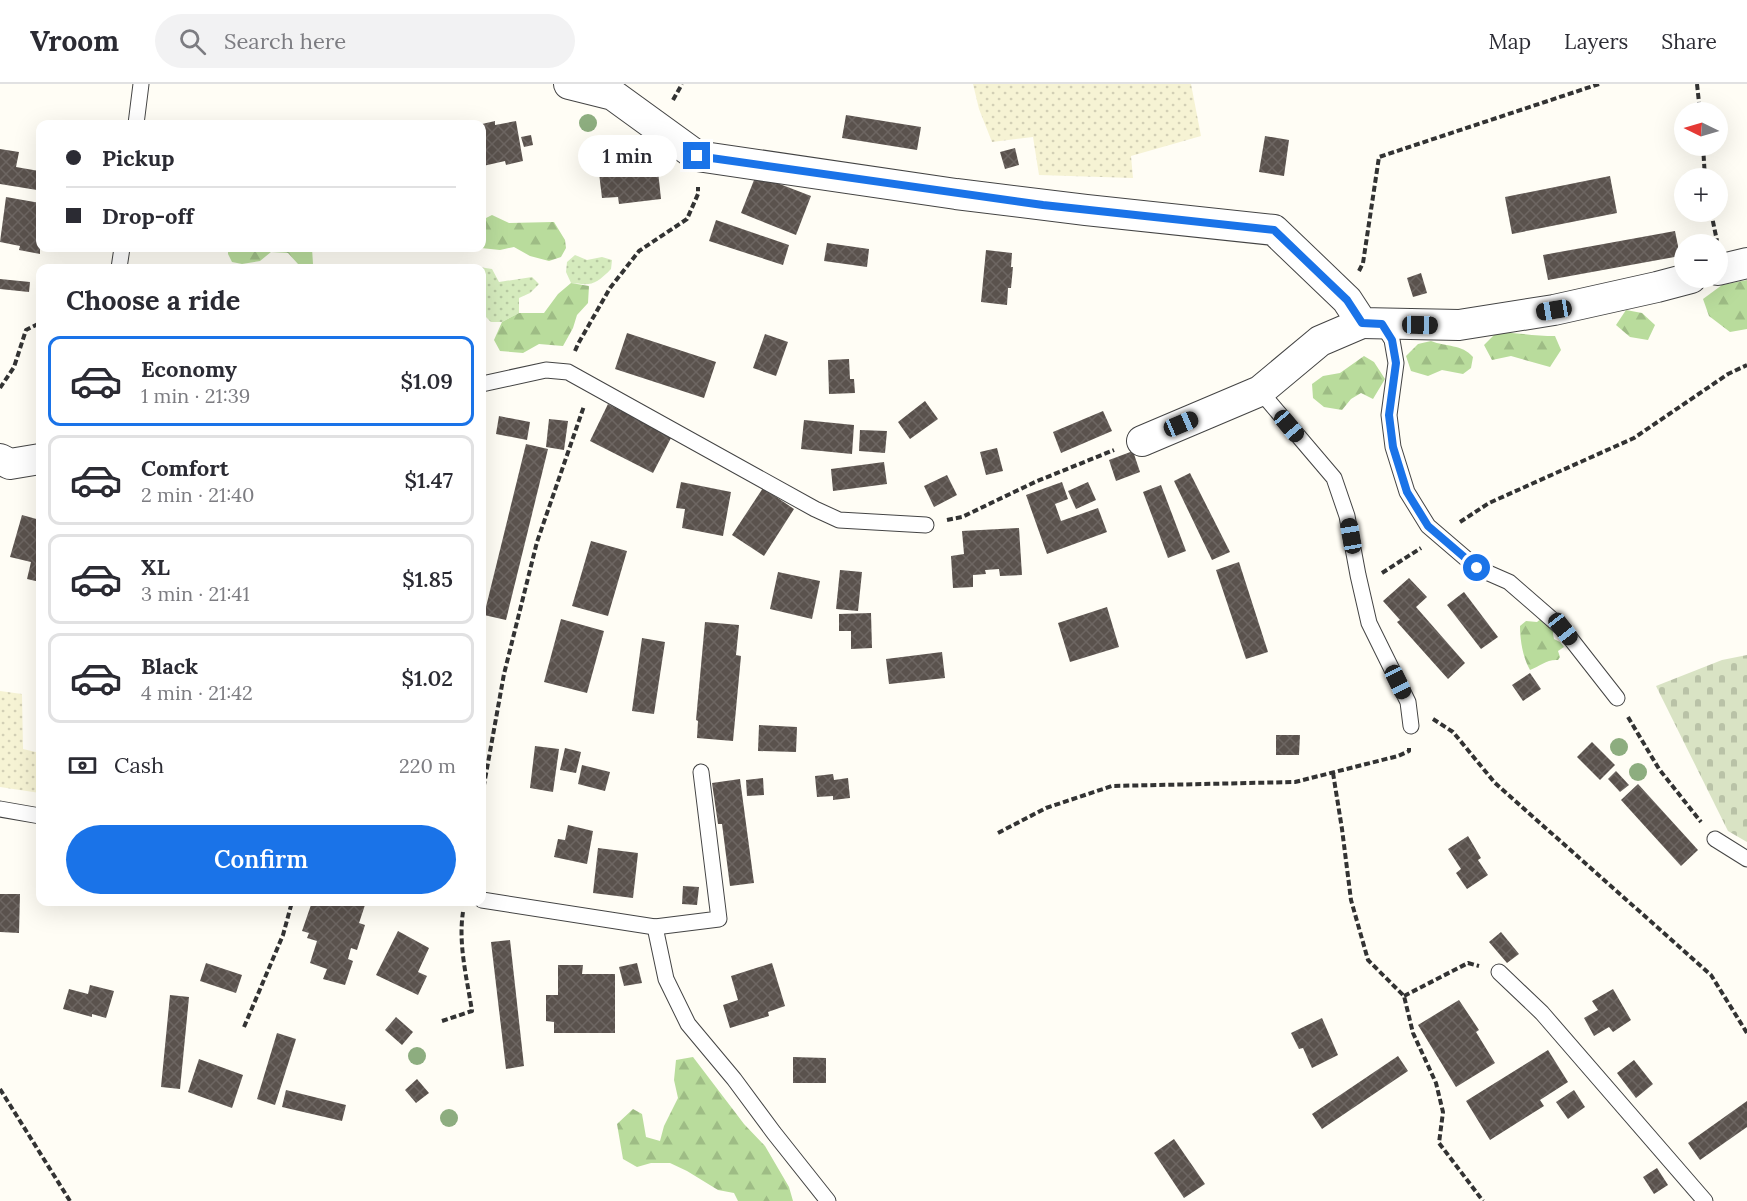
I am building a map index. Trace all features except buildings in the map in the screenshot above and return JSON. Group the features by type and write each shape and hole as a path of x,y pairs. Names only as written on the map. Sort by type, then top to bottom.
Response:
{"street":[{"path":"570,84 614,95 697,156 956,194 1274,230 1364,315 1459,326 1554,310 1674,282"},
{"path":"1728,268 1747,263"},
{"path":"1142,441 1260,391 1320,341 1364,315"},
{"path":"0,459 10,464 36,460"}],"lane":[{"path":"136,120 141,84"},
{"path":"1364,315 1392,340 1396,363 1389,415 1393,447 1407,492 1428,526 1477,568 1509,582 1563,629 1617,699"},
{"path":"486,383 546,370 568,372 815,509 839,520 926,525"},
{"path":"1260,391 1334,477 1347,516 1369,623 1408,702 1411,726"},
{"path":"486,901 655,927 719,919 701,772"},
{"path":"0,809 36,815"},
{"path":"1715,839 1747,859"},
{"path":"655,927 666,979 687,1024 734,1079 828,1201"},
{"path":"1499,972 1542,1013 1705,1201"}],"path":[{"path":"1364,315 1363,263 1379,157 1599,84"},
{"path":"1697,84 1699,102"},
{"path":"568,372 578,344 610,288 639,251 687,219 698,194 697,156"},
{"path":"0,388 14,367 26,330 36,325"},
{"path":"1361,586 1489,503 1634,438 1728,374 1747,365"},
{"path":"486,774 504,674 537,542 591,385"},
{"path":"926,525 962,517 1035,482 1142,441"},
{"path":"1617,699 1659,769 1715,839"},
{"path":"1408,702 1453,732 1495,783 1711,975 1747,1033"},
{"path":"998,833 1046,808 1112,786 1296,782 1333,773 1409,751 1411,726"},
{"path":"1333,773 1351,900 1368,960 1404,996 1413,1033 1436,1083 1443,1112 1439,1143 1483,1201"},
{"path":"244,1027 283,935 291,906"},
{"path":"442,1021 472,1011 460,926 463,910"},
{"path":"1404,996 1468,963 1499,972"},
{"path":"0,1089 70,1201"}],"shaded area":[{"path":"973,84 1191,84 1201,136 1131,156 1133,178 1039,175 1033,137 992,142 979,109"},
{"path":"0,691 22,694 23,749 36,752 36,792 0,787"}],"green space":[{"path":"492,215 509,223 554,222 565,240 566,248 561,257 549,261 530,256 514,247 500,250 486,249 486,218"},
{"path":"228,252 271,252 260,261 242,264 232,262"},
{"path":"271,252 312,252 313,264 298,264 288,253"},
{"path":"575,255 587,260 602,257 612,260 611,269 594,283 571,283 566,272 567,262"},
{"path":"486,268 492,269 499,282 532,277 539,284 530,293 519,298 519,313 502,322 491,322 486,317"},
{"path":"1747,280 1747,329 1730,332 1709,316 1703,299 1718,288 1728,288 1728,284"},
{"path":"571,283 589,286 588,303 577,315 563,346 539,344 523,353 500,351 494,340 502,322 519,313 544,313 558,294"},
{"path":"1626,310 1642,313 1655,325 1648,340 1630,337 1616,325"},
{"path":"1497,332 1555,336 1561,350 1550,367 1511,356 1492,360 1484,345"},
{"path":"1431,341 1469,353 1473,357 1471,368 1463,374 1442,370 1428,376 1411,371 1406,356 1418,344"},
{"path":"1364,356 1374,362 1385,379 1373,399 1361,393 1351,399 1342,410 1324,407 1313,398 1312,384 1323,376 1340,373"},
{"path":"1547,614 1554,620 1554,639 1564,647 1558,651 1560,657 1558,660 1547,662 1530,670 1522,649 1520,626 1526,621 1537,622"},
{"path":"1747,655 1747,842 1728,831 1656,686 1722,660"},
{"path":"693,1057 744,1124 765,1146 789,1187 793,1201 738,1201 734,1193 718,1190 670,1163 651,1163 637,1167 623,1159 617,1124 633,1109 642,1114 646,1137 660,1141 664,1126 678,1098 674,1080 676,1060"}],"route":[{"path":"697,156 956,194 1274,230 1347,300 1362,323 1382,324 1392,340 1396,363 1389,415 1393,447 1407,492 1428,526 1477,568"}]}
